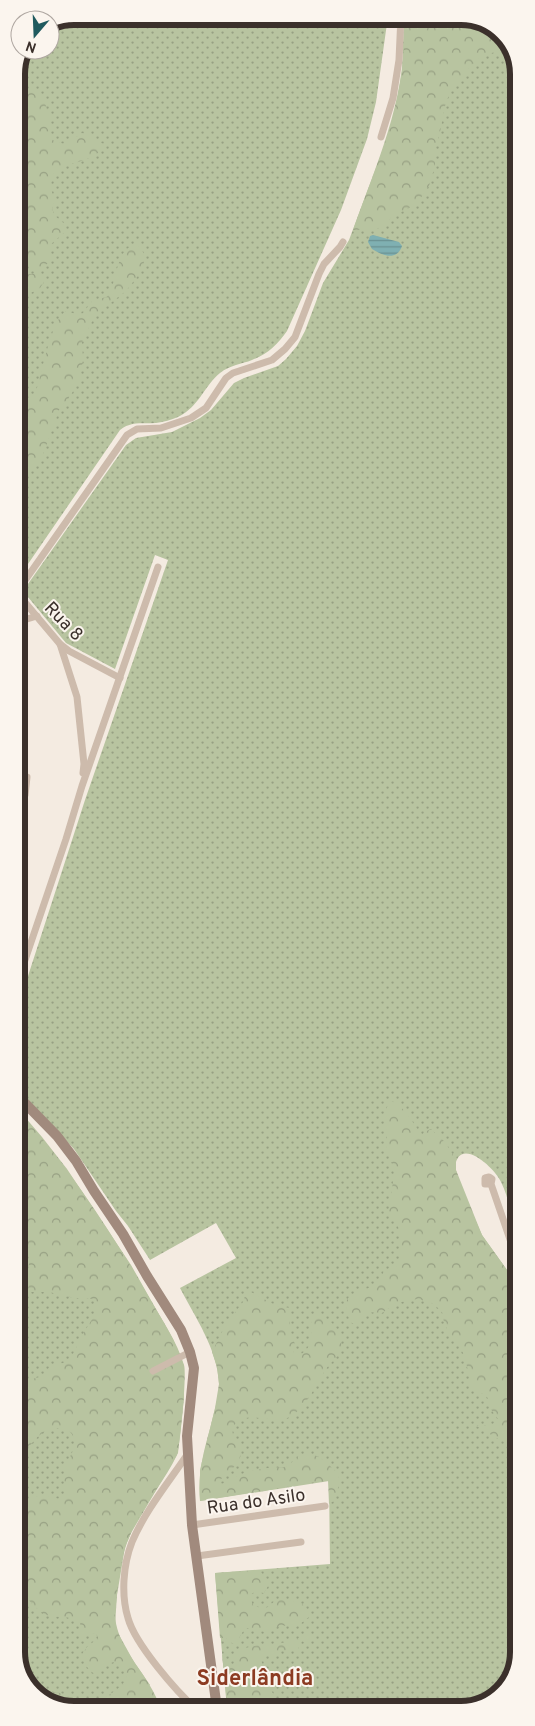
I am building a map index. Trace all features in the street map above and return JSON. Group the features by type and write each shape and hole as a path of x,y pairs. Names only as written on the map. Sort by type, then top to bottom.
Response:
{"street":[{"path":"381,137 393,98 399,60 401,25"},
{"path":"25,580 127,435 136,429 160,428 191,418 206,408 226,378 233,373 272,360 285,349 295,337 321,269 343,242"},
{"path":"25,960 82,786 158,567"},
{"name":"Rua 8","path":"25,602 60,644 69,651 120,678"},
{"path":"25,620 37,616"},
{"path":"60,644 77,697 80,716 84,764 82,786"},
{"path":"25,795 27,777"},
{"path":"25,1102 57,1136 76,1161 181,1330 190,1352 194,1368 187,1436 187,1455 192,1525 216,1701"},
{"path":"491,1184 510,1237"},
{"path":"153,1371 190,1352"},
{"path":"187,1455 151,1508 132,1542 124,1580 128,1618 135,1635 166,1676 188,1701"},
{"name":"Rua do Asilo","path":"192,1525 325,1506"},
{"path":"197,1556 301,1542"}],"green space":[{"path":"387,25 376,102 367,139 341,210 287,331 268,352 252,360 232,366 220,373 185,413 167,421 133,424 120,430 25,568 25,74 27,60 60,60 60,27 64,26"},
{"path":"404,25 465,25 486,31 504,49 510,67 510,1208 501,1182 492,1169 477,1157 463,1154 458,1158 455,1167 462,1190 482,1235 510,1274 509,1662 504,1677 493,1689 483,1696 468,1701 226,1701 215,1573 330,1564 329,1481 200,1501 199,1482 218,1394 218,1371 210,1346 180,1288 236,1258 216,1223 150,1260 74,1149 25,1097 25,985 85,800 168,560 155,555 115,669 66,643 25,593 25,588 126,445 136,438 172,432 200,418 211,410 234,383 278,366 297,346 305,331 323,283 349,240 388,136 402,72"},
{"path":"404,25 465,25 486,31 505,51 491,53 476,60 451,89 435,150 435,166 429,186 420,199 413,206 391,217 387,223 377,229 353,230 390,126 401,73"},
{"path":"25,90 37,91 43,100 50,117 48,133 52,140 66,144 82,133 104,144 96,155 54,173 50,187 55,200 52,209 55,216 66,225 66,231 50,245 51,262 39,268 44,282 40,288 25,296 25,275 37,273 35,268 25,263"},
{"path":"136,245 140,247 144,254 140,273 126,291 95,315 82,342 83,360 79,380 59,410 41,460 32,470 25,472 25,400 35,394 55,326 66,311 79,315 83,313 93,300 107,297 120,259 129,247"},
{"path":"391,1101 400,1106 422,1136 424,1132 431,1129 445,1142 456,1160 456,1170 482,1235 510,1274 510,1443 475,1425 491,1425 498,1419 490,1408 487,1397 471,1386 465,1357 448,1331 442,1312 438,1308 430,1302 417,1299 396,1303 382,1313 367,1312 356,1325 350,1322 346,1308 347,1300 356,1292 376,1284 384,1270 397,1266 400,1258 399,1228 389,1211 394,1174 386,1149 385,1122 387,1107"},
{"path":"25,1117 67,1169 131,1265 173,1339 184,1366 184,1398 178,1453 131,1533 125,1547 117,1595 115,1625 134,1662 150,1685 98,1701 64,1700 52,1696 37,1684 29,1671 25,1659"},
{"path":"25,1118 75,1181 122,1252 165,1324 178,1348 184,1365 183,1410 177,1455 136,1523 127,1543 120,1573 115,1614 116,1624 123,1643 158,1701 96,1701 120,1687 126,1678 123,1667 114,1662 93,1673 85,1665 82,1654 98,1638 96,1634 78,1634 81,1628 80,1623 76,1620 43,1613 25,1594 25,1505 33,1498 42,1495 57,1499 63,1498 65,1491 65,1468 74,1446 74,1439 72,1434 64,1429 52,1429 41,1434 25,1452 25,1381 43,1376 51,1365 63,1363 71,1358 94,1316 94,1299 74,1298 49,1292 29,1292 28,1244 25,1232 25,1176 27,1170 25,1162"},
{"path":"249,1291 277,1306 290,1308 290,1333 295,1344 293,1351 295,1354 300,1355 310,1345 311,1324 315,1314 326,1318 335,1326 340,1334 341,1346 339,1354 326,1369 309,1397 292,1416 279,1420 247,1418 236,1423 232,1431 240,1446 241,1454 234,1467 218,1484 225,1483 251,1471 286,1466 299,1456 310,1454 320,1458 338,1473 339,1483 335,1500 329,1504 328,1480 200,1501 200,1470 219,1384 217,1367 212,1352 225,1326"},
{"path":"259,1570 266,1578 268,1586 264,1593 255,1592 249,1595 253,1605 264,1608 277,1599 298,1602 306,1607 309,1617 296,1627 280,1626 265,1632 247,1628 242,1632 237,1643 233,1644 226,1638 220,1638 215,1573"},
{"path":"305,1634 309,1635 310,1641 306,1643 302,1641 298,1649 281,1651 260,1658 267,1670 268,1686 274,1695 273,1701 227,1701 222,1654 228,1663 233,1665 236,1655 242,1649 297,1639"},
{"path":"45,1691 57,1692 75,1701 64,1700"}],"water":[{"path":"373,235 399,242 402,246 400,251 389,256 372,249 368,242 370,236"}],"district":[{"name":"Siderlândia","path":"255,1677"}]}
